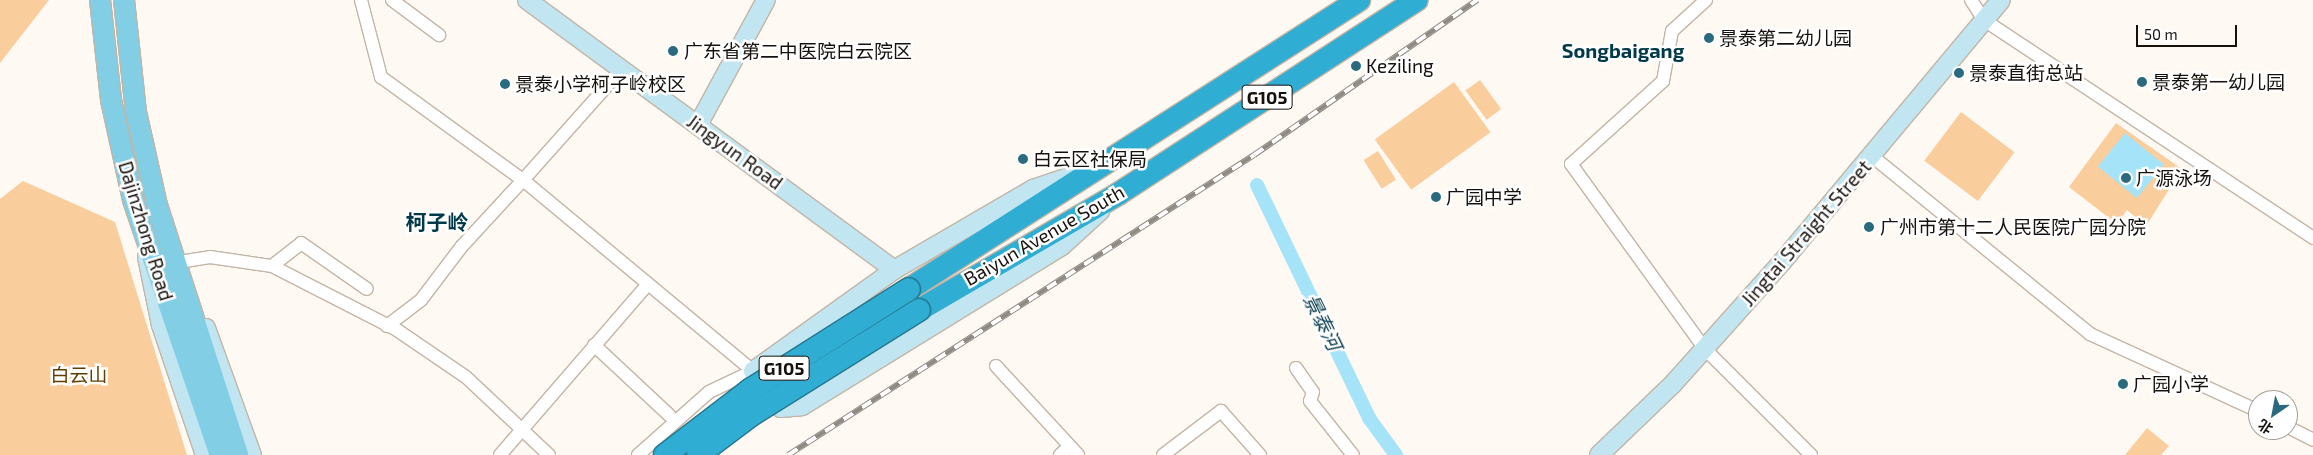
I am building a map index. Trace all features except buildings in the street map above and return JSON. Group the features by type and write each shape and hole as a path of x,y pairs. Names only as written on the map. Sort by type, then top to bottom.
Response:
{"highway":[{"name":"Baiyun Avenue South","path":"665,455 750,390 1359,0"},
{"name":"Baiyun Avenue South","path":"700,455 758,411 919,310 1118,194 1417,0"}],"main road":[{"name":"Dajinzhong Road","path":"100,0 111,100 146,242 220,455"},
{"name":"Dajinzhong Road","path":"124,0 136,112 166,240 238,455"}],"street":[{"path":"361,0 381,77 523,180 752,372 769,400 781,408 802,406 1062,246 1118,194"},
{"path":"392,0 439,34"},
{"name":"Jingyun Road","path":"527,0 894,270"},
{"path":"698,125 766,0"},
{"path":"1706,0 1672,32 1663,81 1571,164 1705,349 1811,455"},
{"path":"1971,0 1984,20 2313,238"},
{"name":"Jingtai Straight Street","path":"1600,455 1705,349 1872,156 2001,0"},
{"path":"387,326 421,300 462,246 622,69"},
{"path":"1872,156 2090,334 2248,406"},
{"path":"638,455 670,420 724,381 752,372 894,270 1033,189 1098,167"},
{"path":"166,240 179,262 252,455"},
{"path":"146,242 161,325 205,455"},
{"path":"272,266 301,243 367,289"},
{"path":"179,262 210,257 272,266 387,326 466,377 549,455"},
{"path":"500,455 594,344 648,284"},
{"path":"594,344 670,420 700,455"},
{"path":"996,366 1070,452"},
{"path":"1296,368 1313,392 1310,401 1354,455"},
{"path":"1163,455 1178,451 1221,411 1260,455"},
{"path":"2298,432 2313,440"}],"green space":[{"path":"0,0 49,0 0,63"},
{"path":"1480,80 1501,109 1487,120 1465,91"},
{"path":"1454,82 1490,132 1411,190 1375,140"},
{"path":"1961,112 2015,152 1978,201 1924,161"},
{"name":"广源泳场","path":"2116,123 2182,169 2146,226 2127,210 2117,224 2069,187"},
{"path":"1378,151 1396,180 1382,189 1364,160"},
{"name":"白云山","path":"23,181 115,222 187,455 0,455 0,199"},
{"path":"2147,428 2169,446 2161,455 2125,455"}],"water":[{"path":"2125,133 2164,164 2137,198 2098,166"}],"waterway":[{"name":"景泰河","path":"1257,185 1369,418 1396,455"}],"railway":[{"path":"788,455 1254,155 1477,0"}],"place":[{"name":"景泰第二幼儿园","path":"1709,38"},
{"name":"广东省第二中医院白云院区","path":"673,51"},
{"name":"Keziling","path":"1356,66"},
{"name":"景泰直街总站","path":"1959,73"},
{"name":"景泰第一幼儿园","path":"2142,82"},
{"name":"景泰小学柯子岭校区","path":"505,84"},
{"name":"白云区社保局","path":"1023,159"},
{"name":"广源泳场","path":"2126,178"},
{"name":"广园中学","path":"1436,197"},
{"name":"广州市第十二人民医院广园分院","path":"1869,227"},
{"name":"广园小学","path":"2123,384"}],"district":[{"name":"Songbaigang","path":"1623,50"},
{"name":"柯子岭","path":"437,222"}]}
